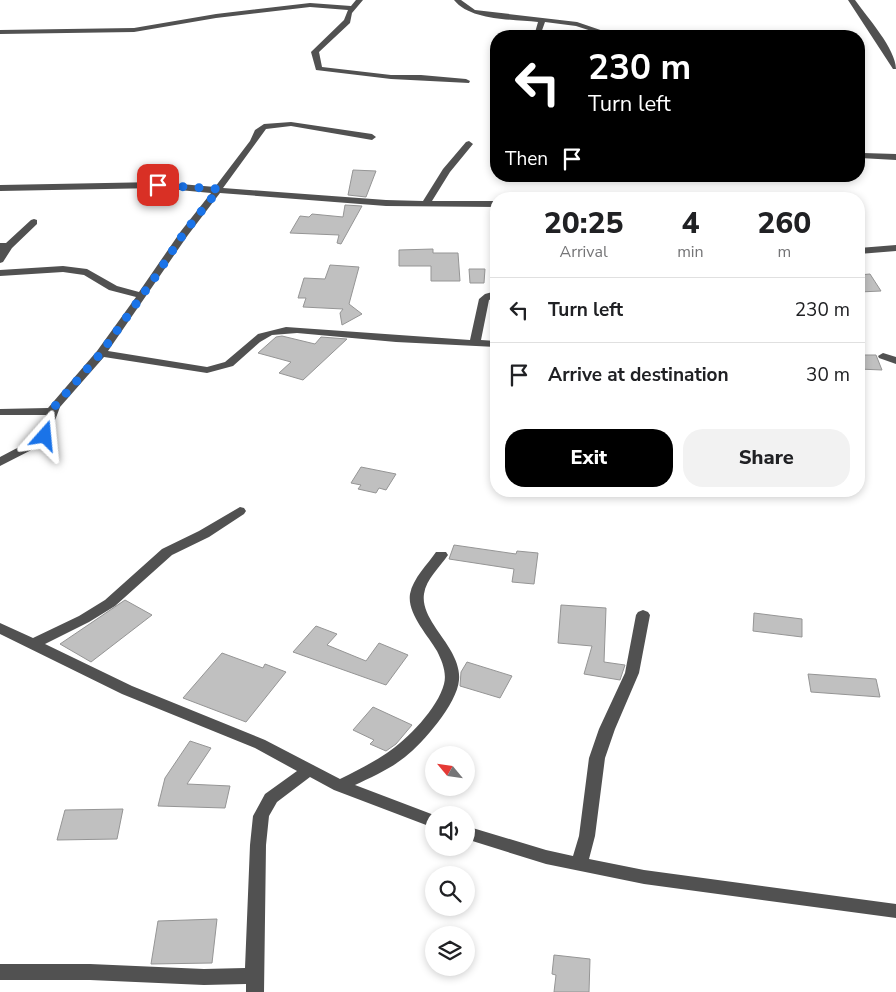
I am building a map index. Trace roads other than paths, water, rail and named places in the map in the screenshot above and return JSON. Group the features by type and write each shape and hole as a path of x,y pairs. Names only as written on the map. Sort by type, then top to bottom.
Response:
{"street":[{"path":"360,0 352,8 346,21 315,52 321,69 391,77 421,77 466,81"},
{"path":"457,0 473,12 542,19 590,26 600,30"},
{"path":"851,0 875,33 896,67"},
{"path":"0,32 134,30 240,12 310,5 352,8"},
{"path":"539,30 542,19"},
{"path":"0,462 42,439 52,412 59,400 101,353 184,233 254,141 258,132 264,127 291,124 372,137"},
{"path":"425,204 446,170 469,144"},
{"path":"865,156 896,157"},
{"path":"0,188 158,185 219,189 290,197 425,204 490,204"},
{"path":"0,260 4,246 34,222"},
{"path":"865,251 896,248"},
{"path":"0,273 63,269 87,272 113,288 142,296"},
{"path":"475,343 484,299 490,296"},
{"path":"101,353 207,370 221,368 232,362 245,348 262,335 276,331 324,331 361,336 490,344"},
{"path":"883,356 896,360"},
{"path":"0,412 52,412"},
{"path":"32,645 84,619 110,603 167,552 204,534 240,511"},
{"path":"340,786 382,764 401,751 420,732 442,702 451,685 452,669 444,650 418,605 417,595 422,583 441,555"},
{"path":"579,864 588,827 597,758 607,729 632,673 643,615"},
{"path":"0,628 128,690 260,744 340,786 425,819"},
{"path":"0,972 92,972 183,978 224,978 255,984 258,845 261,816 271,798 309,770"},
{"path":"475,835 546,857 644,877 896,911"}]}
